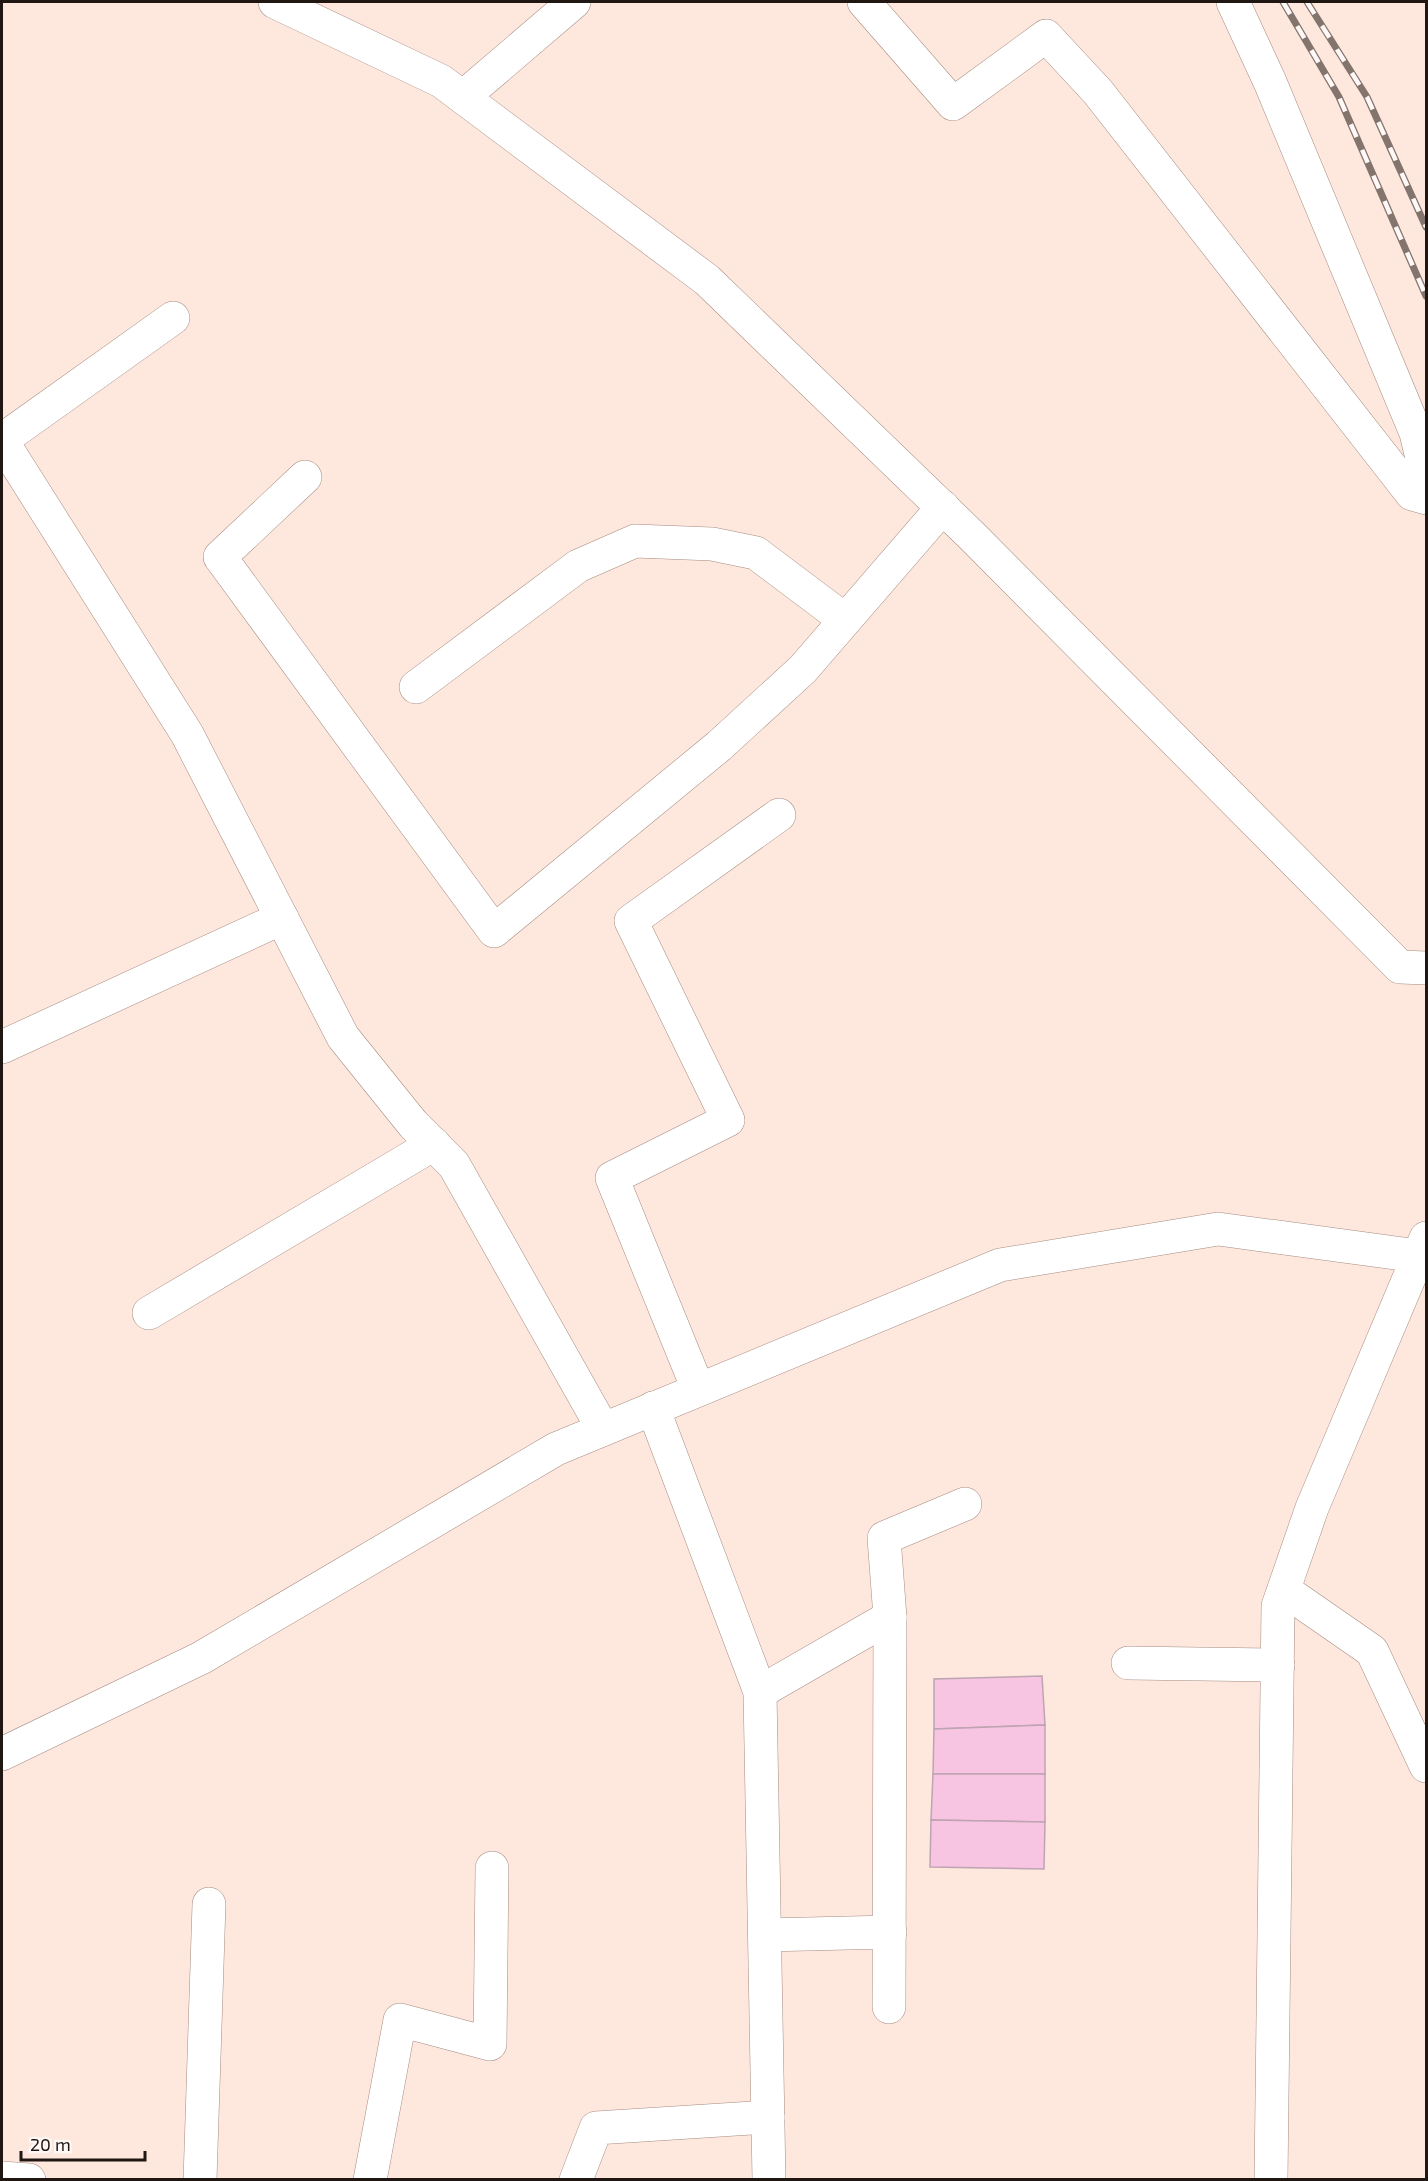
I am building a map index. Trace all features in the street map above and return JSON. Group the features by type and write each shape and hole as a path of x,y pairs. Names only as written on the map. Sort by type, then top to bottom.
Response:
{"street":[{"path":"275,2 441,81 707,280 942,507 1400,967 1426,968"},
{"path":"463,97 574,2"},
{"path":"864,2 953,104 1046,36 1098,92 1412,494 1426,498"},
{"path":"1233,2 1270,82 1416,433 1426,475"},
{"path":"173,318 2,441 187,734 343,1037 413,1124 454,1165 603,1429"},
{"path":"305,477 220,557 494,931 719,747 804,669 942,507"},
{"path":"416,687 578,566 635,541 712,544 756,553 845,620"},
{"path":"698,1389 612,1179 728,1120 630,921 779,815"},
{"path":"2,1047 282,918"},
{"path":"149,1313 434,1144"},
{"path":"2,1754 201,1658 556,1449 1000,1264 1218,1229 1422,1246 1312,1508 1278,1606 1271,2180"},
{"path":"653,1408 760,1692 769,2180"},
{"path":"890,2007 890,1617 884,1538 965,1504"},
{"path":"1284,1590 1372,1651 1426,1766"},
{"path":"760,1692 890,1617"},
{"path":"1128,1663 1278,1665"},
{"path":"370,2180 400,2020 490,2044 492,1868"},
{"path":"200,2180 209,1904"},
{"path":"765,1935 890,1932"},
{"path":"576,2180 596,2128 768,2117"}],"building":[{"path":"1042,1676 1045,1725 934,1729 934,1679"},
{"path":"1045,1725 1045,1774 933,1774 934,1729"},
{"path":"933,1774 1045,1774 1045,1822 931,1820"},
{"path":"931,1820 1045,1822 1044,1869 930,1867"}],"railway":[{"path":"1283,2 1339,97 1426,296"},
{"path":"1307,2 1367,97 1426,227"}]}
